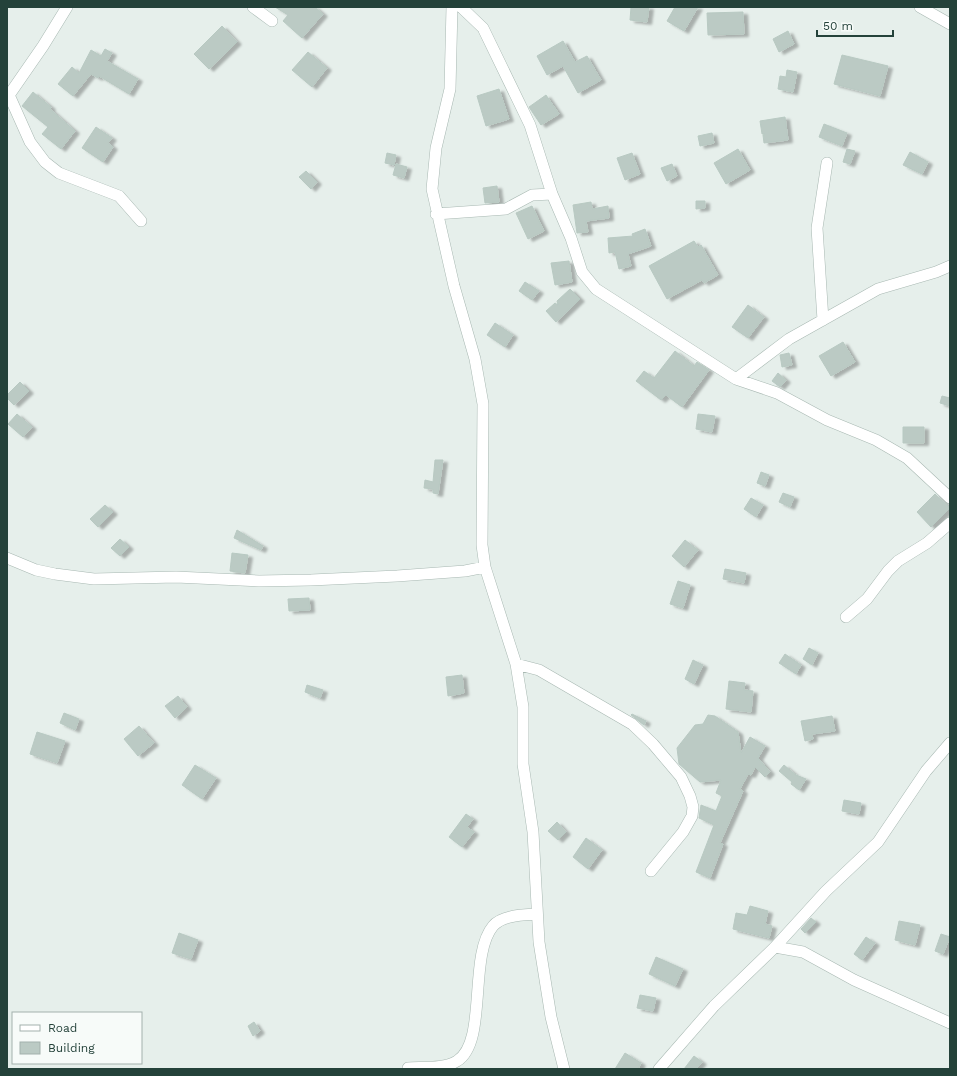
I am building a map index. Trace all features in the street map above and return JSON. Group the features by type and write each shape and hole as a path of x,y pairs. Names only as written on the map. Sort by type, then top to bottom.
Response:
{"street":[{"path":"67,7 43,46 8,97 30,142 46,162 59,173 119,196 141,221"},
{"path":"253,7 272,21"},
{"path":"452,7 450,89 436,148 432,189 436,214 454,286 475,359 483,404 482,545 485,567 516,664 523,707 523,764 533,832 539,942 551,1017 564,1069"},
{"path":"461,7 483,28 530,125 552,194 571,238 582,272 596,289 736,379 777,394 827,420 876,440 907,458 950,498"},
{"path":"920,7 950,24"},
{"path":"824,320 817,228 827,164"},
{"path":"436,214 506,209 532,195 552,194"},
{"path":"736,379 789,339 878,289 936,272 950,266"},
{"path":"846,617 867,599 888,571 898,561 927,543 950,523"},
{"path":"7,558 36,570 94,579 176,577 258,581 311,580 420,575 465,571 485,567"},
{"path":"516,664 539,670 632,724 653,744 680,777 690,796 693,807 692,816 683,832 651,872"},
{"path":"658,1069 714,1006 775,947 826,891 878,842 926,771 950,743"},
{"path":"408,1068 456,1062 465,1054 472,1036 482,954 493,925 504,919 537,914"},
{"path":"775,947 802,952 854,980 950,1023"}],"building":[{"path":"275,7 315,7 323,14 302,38 283,21 288,15"},
{"path":"631,7 649,7 647,22 630,20"},
{"path":"675,7 698,7 684,31 667,21"},
{"path":"743,12 744,34 708,35 707,13"},
{"path":"222,26 237,42 209,69 194,54"},
{"path":"788,31 794,44 779,52 773,39"},
{"path":"563,41 575,62 587,56 601,80 578,93 563,66 547,75 537,56"},
{"path":"105,49 112,53 107,61 138,79 129,94 99,76 98,78 91,74 73,96 58,84 72,67 79,73 91,50 101,56"},
{"path":"308,52 327,68 312,87 292,70"},
{"path":"842,55 888,66 880,96 834,84"},
{"path":"787,70 797,72 793,92 778,89 780,76 786,77"},
{"path":"499,89 509,119 486,126 477,96"},
{"path":"33,92 51,107 50,109 75,131 61,149 42,134 48,127 22,106"},
{"path":"546,95 559,114 541,125 529,107"},
{"path":"785,117 788,140 764,143 763,135 765,134 762,134 760,121"},
{"path":"824,124 847,133 842,146 819,137"},
{"path":"96,127 112,138 108,143 113,147 103,162 82,148"},
{"path":"712,133 714,143 700,146 698,136"},
{"path":"738,149 750,170 726,184 714,163"},
{"path":"847,149 855,151 850,164 843,162"},
{"path":"910,152 928,162 922,174 903,165"},
{"path":"387,153 396,155 394,165 385,163"},
{"path":"632,153 640,174 625,180 617,158"},
{"path":"396,164 407,167 404,178 393,175"},
{"path":"672,164 677,176 667,181 661,168"},
{"path":"306,171 317,182 311,189 299,177"},
{"path":"497,186 499,202 485,203 483,188"},
{"path":"696,201 705,201 705,208 696,209"},
{"path":"591,202 592,209 608,206 609,218 586,221 588,232 577,233 573,205"},
{"path":"532,206 544,231 528,239 516,213"},
{"path":"645,229 651,246 628,254 631,266 619,269 615,252 609,253 608,238 633,236 632,234"},
{"path":"694,241 698,247 701,245 718,275 704,283 702,280 667,299 649,266"},
{"path":"569,261 572,282 555,285 551,263"},
{"path":"525,282 539,291 532,300 519,291"},
{"path":"570,289 580,299 556,322 546,311 555,303 558,305 557,301"},
{"path":"748,305 764,317 748,338 732,327"},
{"path":"495,323 513,335 505,347 487,335"},
{"path":"843,342 855,362 831,376 819,356"},
{"path":"675,351 694,366 697,362 709,370 682,407 666,395 661,400 636,381 644,371 654,378"},
{"path":"789,353 792,365 782,367 780,355"},
{"path":"778,373 786,380 780,387 772,381"},
{"path":"20,382 29,391 14,405 7,398 7,395"},
{"path":"942,396 950,398 950,406 940,403"},
{"path":"17,414 32,427 23,437 8,424"},
{"path":"698,414 715,416 712,432 696,429"},
{"path":"903,427 924,427 924,443 903,443"},
{"path":"435,460 443,460 438,494 433,493 433,489 424,488 425,480 433,482"},
{"path":"761,472 769,475 765,486 757,483"},
{"path":"783,493 794,497 790,507 779,502"},
{"path":"935,494 950,508 931,527 917,512"},
{"path":"751,498 763,505 756,517 744,509"},
{"path":"105,505 113,512 98,527 90,519"},
{"path":"237,530 263,546 261,550 234,538"},
{"path":"120,539 129,547 120,556 111,548"},
{"path":"685,540 698,550 684,567 672,556"},
{"path":"232,553 248,555 245,573 230,571"},
{"path":"725,569 746,573 744,583 723,579"},
{"path":"678,581 690,585 683,608 670,604"},
{"path":"309,598 310,610 289,611 288,599"},
{"path":"809,648 818,653 812,665 803,659"},
{"path":"785,654 801,665 796,674 779,663"},
{"path":"693,660 703,665 694,684 685,679"},
{"path":"462,675 464,693 448,696 446,677"},
{"path":"729,681 745,683 744,690 753,691 751,712 726,709"},
{"path":"307,685 323,690 320,698 305,692"},
{"path":"178,696 187,707 175,718 165,706"},
{"path":"64,713 79,719 75,730 60,723"},
{"path":"632,714 646,721 644,725 631,715"},
{"path":"708,715 715,716 738,732 741,753 750,737 765,746 758,758 770,772 765,777 755,767 751,775 748,774 740,789 743,791 720,843 723,844 710,878 696,872 714,825 699,818 701,805 716,811 722,796 716,793 721,780 700,782 679,764 677,748 695,725 703,724"},
{"path":"832,716 835,731 812,734 813,739 805,741 801,721"},
{"path":"139,726 154,743 138,756 124,739"},
{"path":"37,732 65,741 57,763 30,754"},
{"path":"195,765 216,778 202,799 182,785"},
{"path":"784,765 796,775 806,779 799,790 779,771"},
{"path":"844,800 861,803 859,814 842,811"},
{"path":"466,814 473,819 467,827 474,832 462,847 449,837"},
{"path":"557,822 566,832 558,840 548,831"},
{"path":"586,838 602,850 588,869 573,857"},
{"path":"750,906 768,911 765,924 772,926 769,938 733,929 736,913 747,915"},
{"path":"811,918 816,922 805,933 801,929"},
{"path":"899,921 920,925 915,945 895,940"},
{"path":"179,933 198,940 191,959 172,953"},
{"path":"941,934 950,937 943,954 935,951"},
{"path":"866,937 875,943 862,960 854,954"},
{"path":"656,957 683,969 675,986 649,974"},
{"path":"640,995 656,998 653,1011 637,1008"},
{"path":"254,1022 260,1031 253,1036 248,1026"},
{"path":"625,1053 641,1063 638,1069 615,1069"},
{"path":"694,1056 702,1062 696,1069 684,1069"}]}
